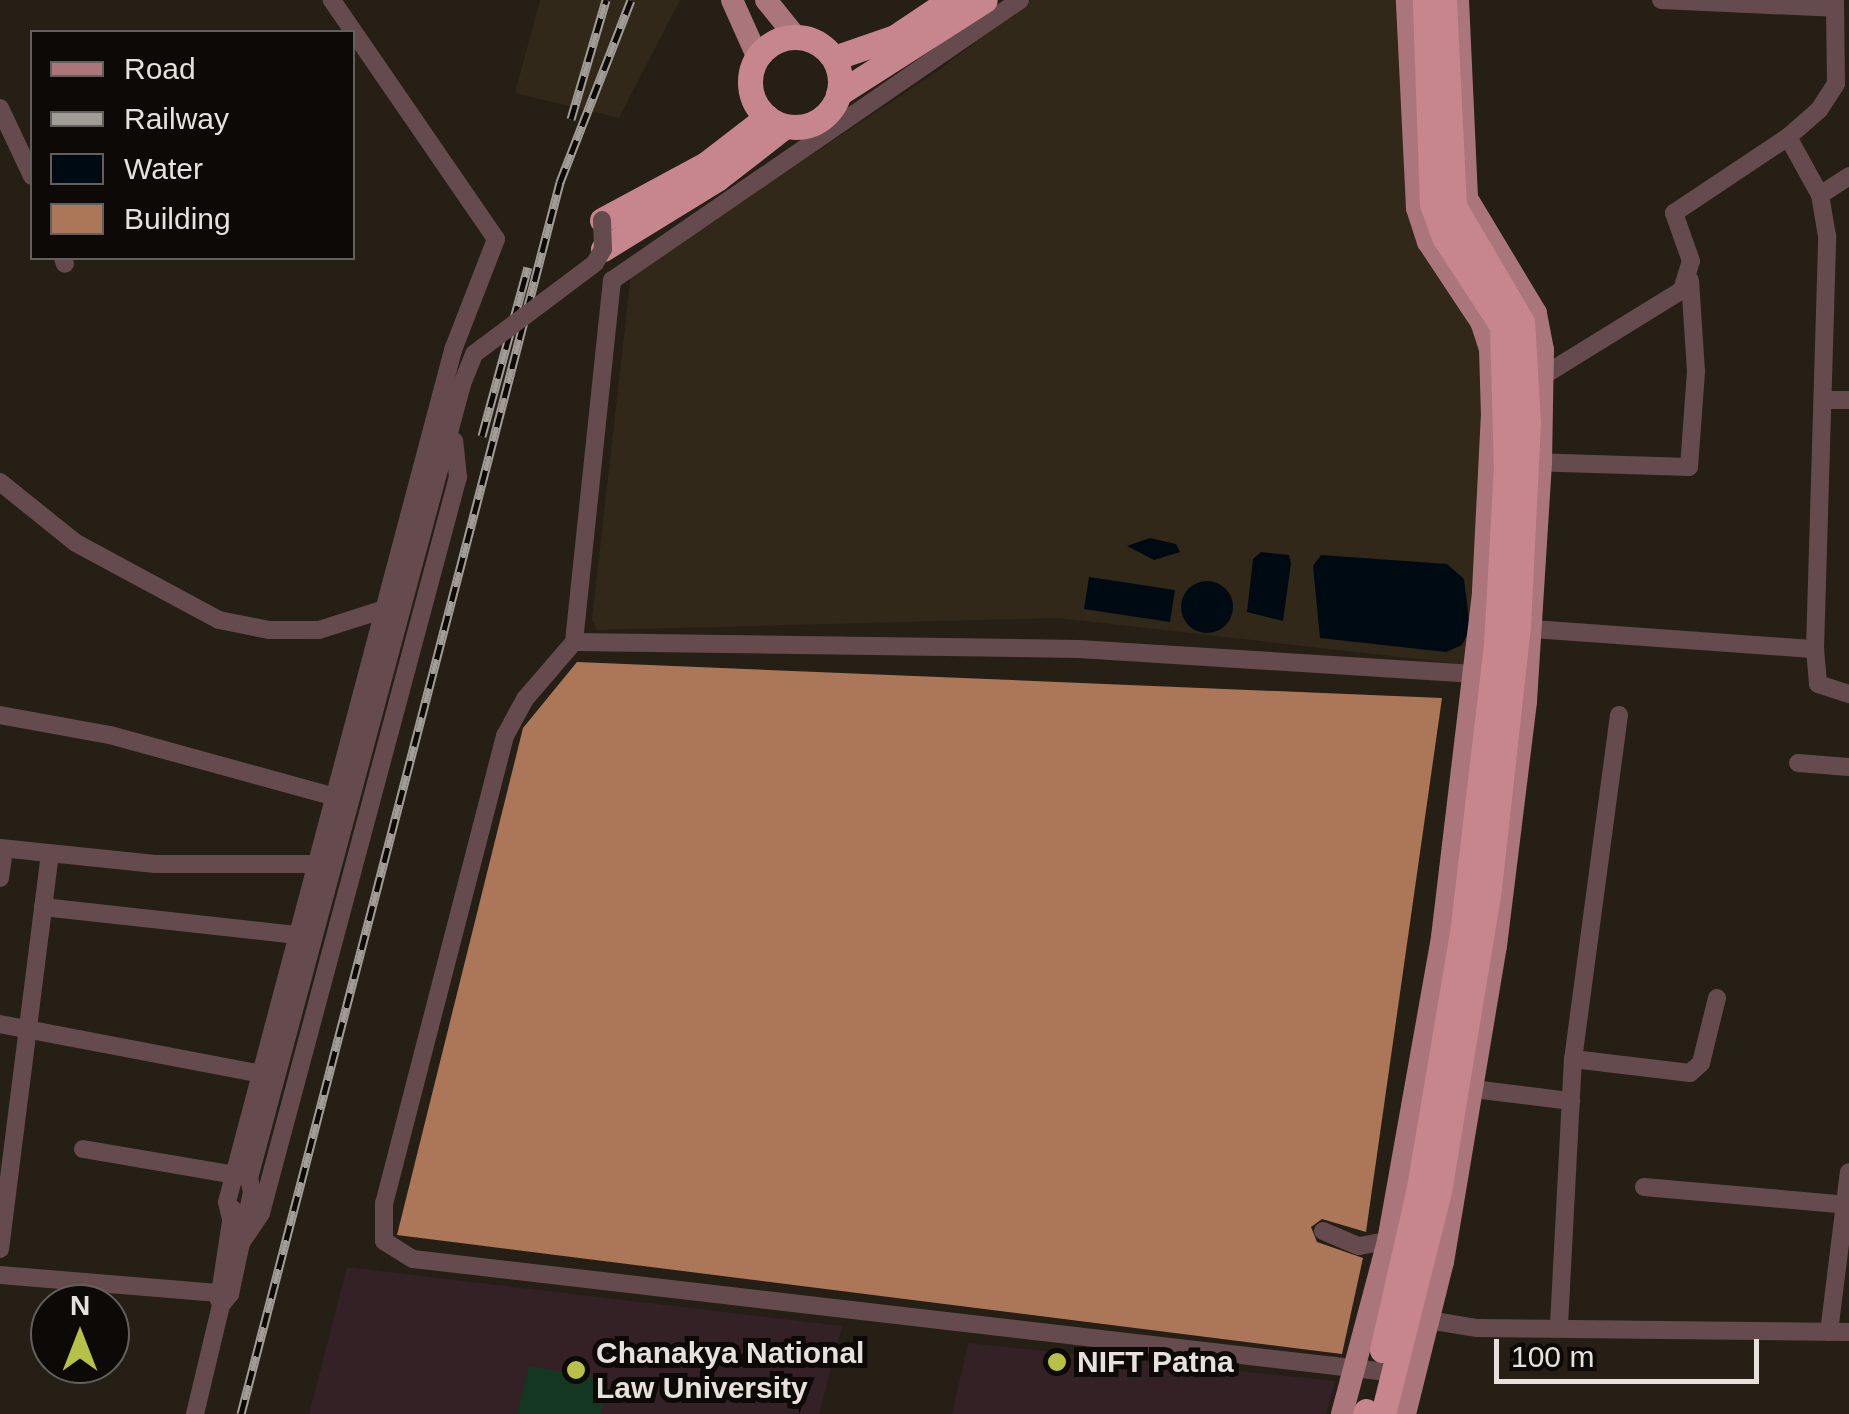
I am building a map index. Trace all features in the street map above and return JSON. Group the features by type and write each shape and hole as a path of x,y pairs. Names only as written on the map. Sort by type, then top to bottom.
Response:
{"highway":[{"path":"834,58 895,38 950,0"},
{"path":"602,220 776,121 825,116 838,94 985,0"},
{"path":"1364,1413 1402,1274 1462,934 1496,644 1506,468 1502,326 1444,237 1432,204 1425,0"},
{"path":"1364,1413 1439,1190 1490,888 1518,626 1527,441 1522,322 1454,206 1444,0"},
{"path":"776,121 753,100 750,78 757,56 774,42 795,36 818,42 834,58 838,94"},
{"path":"603,249 717,179 776,121"}],"main road":[{"path":"732,0 757,56"},
{"path":"766,0 795,36"},
{"path":"1364,1413 1355,1367 1388,1240 1442,937 1475,674 1493,389 1481,322 1428,242 1417,208 1408,0"},
{"path":"1405,1414 1428,1320 1473,1089 1510,840 1533,629 1541,462 1544,380 1536,313 1467,198 1458,0"}],"street":[{"path":"332,0 353,30"},
{"path":"919,70 913,12 928,0"},
{"path":"1020,0 612,280 574,642 526,698 505,736 384,1203 384,1242 394,1253 1414,1375"},
{"path":"1490,462 1689,467 1696,371 1690,261 1674,212 1788,137 1820,110 1836,84 1834,4 1661,0"},
{"path":"195,1414 222,1297 262,1074 338,798 453,350 496,238 355,33"},
{"path":"0,108 30,172"},
{"path":"1788,137 1820,195 1830,287 1822,400 1815,650 1818,684 1849,694"},
{"path":"1820,195 1849,176"},
{"path":"242,1177 462,384 474,354 576,280 603,249 602,220"},
{"path":"1493,389 1544,380 1690,280"},
{"path":"1822,400 1849,400"},
{"path":"222,1297 240,1244 261,1213 458,477 454,442 433,430"},
{"path":"0,482 76,543 219,620 269,630 319,630 388,608"},
{"path":"1533,629 1815,650"},
{"path":"574,642 1078,648 1475,674"},
{"path":"0,715 110,735 338,798"},
{"path":"1559,1325 1573,1059 1618,715"},
{"path":"1798,762 1849,767"},
{"path":"0,878 2,848 155,864 318,864"},
{"path":"0,1250 50,855"},
{"path":"43,907 298,935"},
{"path":"1573,1059 1690,1073 1701,1062 1717,998"},
{"path":"0,1024 262,1074"},
{"path":"1473,1089 1571,1101"},
{"path":"83,1149 242,1177"},
{"path":"1829,1332 1849,1172"},
{"path":"1644,1187 1847,1205"},
{"path":"238,1211 240,1244"},
{"path":"1323,1230 1359,1246 1388,1240"},
{"path":"0,1275 222,1297"},
{"path":"1428,1320 1477,1328 1559,1325 1849,1332"}],"shaded area":[{"path":"540,0 680,0 619,118 515,93"},
{"path":"1031,0 1404,0 1497,422 1471,665 1058,618 597,630 592,619 631,274 935,73"},
{"name":"Chanakya National Law University","path":"347,1267 842,1326 819,1414 309,1414"},
{"name":"NIFT Patna","path":"968,1343 1335,1381 1326,1414 952,1414"}],"green space":[{"path":"529,1366 608,1380 601,1414 517,1414"}],"water":[{"path":"1150,538 1176,544 1180,552 1154,560 1127,546"},
{"path":"1261,552 1289,555 1283,621 1247,612 1253,559"},
{"path":"1321,555 1447,564 1464,579 1470,629 1462,645 1446,652 1320,638 1313,566"},
{"path":"1089,577 1175,590 1170,622 1084,609"},
{"path":"1207,581 1226,588 1233,607 1226,626 1207,633 1188,626 1181,607 1188,588"}],"building":[{"path":"577,662 1442,698 1366,1232 1322,1219 1311,1227 1317,1242 1363,1258 1342,1354 397,1235 523,728"}],"railway":[{"path":"571,119 606,0"},
{"path":"241,1414 560,182 631,0"},
{"path":"482,436 528,267"}],"place":[{"name":"NIFT Patna","path":"1057,1362"},
{"name":"Chanakya National Law University","path":"576,1370"}]}
